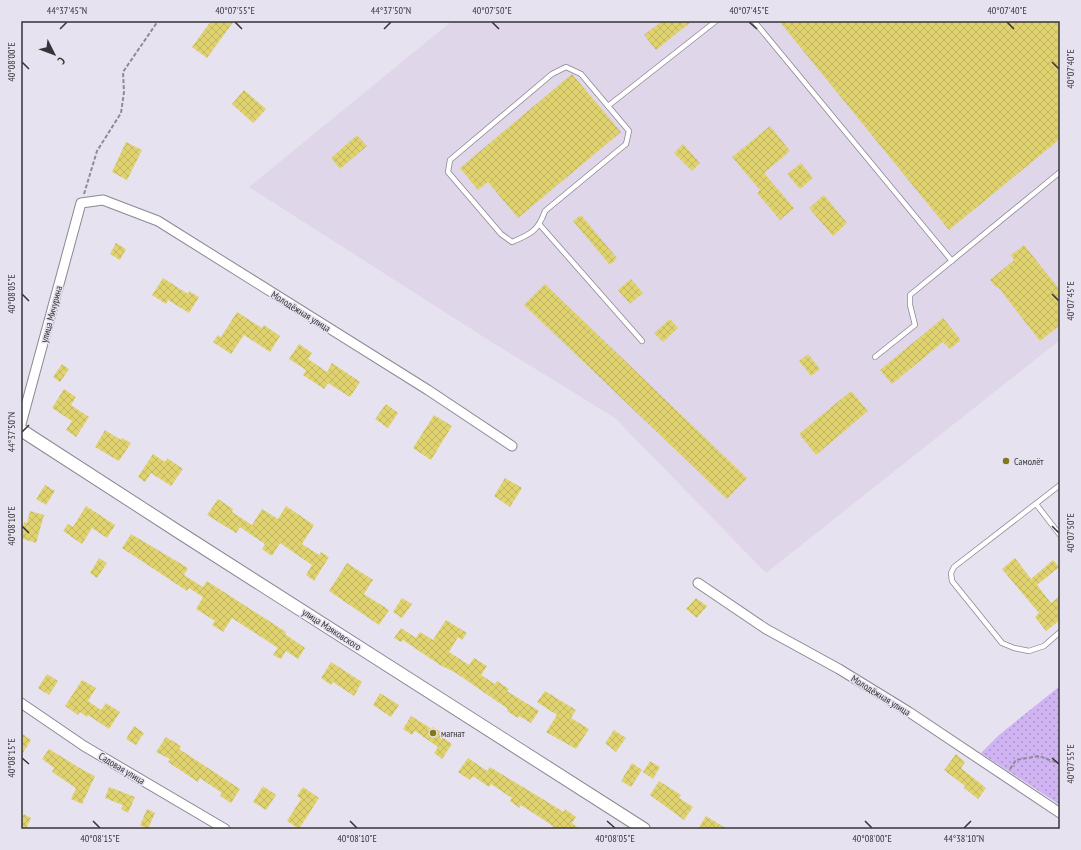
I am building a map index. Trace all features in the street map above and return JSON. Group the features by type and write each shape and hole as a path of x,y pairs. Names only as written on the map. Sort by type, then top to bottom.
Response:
{"street":[{"name":"Молодёжная улица","path":"81,203 103,200 158,221 428,390 512,446"},
{"name":"улица Мичурина","path":"21,424 81,203"},
{"name":"улица Маяковского","path":"21,430 644,829"},
{"name":"Молодёжная улица","path":"698,583 766,629 839,669 890,700 1060,813"},
{"name":"Садовая улица","path":"21,703 84,746 225,829"}],"lane":[{"path":"608,106 716,21"},
{"path":"754,21 952,261"},
{"path":"566,67 581,74 629,131 626,144 545,211 540,225 525,236 512,242 501,234 448,172 450,160 552,74 566,67"},
{"path":"875,358 915,325 910,305 910,295 1060,172"},
{"path":"540,225 642,341"},
{"path":"1060,485 954,567 951,573 952,581 1002,643 1014,648 1029,651 1044,646 1060,632"},
{"path":"1036,504 1060,535"}],"path":[{"path":"81,203 97,151 121,113 124,92 123,72 158,21"},
{"path":"1005,776 1016,760 1039,756 1060,764"}],"shaded area":[{"path":"452,21 1060,21 1060,340 766,573 615,418 490,341 249,187"},
{"path":"1060,686 1060,805 981,753 999,735"}],"building":[{"path":"211,21 234,21 207,58 192,47"},
{"path":"662,21 692,21 656,50 644,35"},
{"path":"779,21 1060,21 1060,139 949,230"},
{"path":"572,74 621,132 518,218 488,182 478,190 460,168"},
{"path":"244,90 266,109 253,123 232,104"},
{"path":"770,126 790,151 764,173 794,208 780,220 757,193 760,190 732,157"},
{"path":"357,135 367,146 340,169 331,158"},
{"path":"126,142 142,150 127,180 112,172"},
{"path":"683,144 700,163 692,171 674,153"},
{"path":"801,163 813,178 800,189 787,174"},
{"path":"824,195 847,223 833,236 809,208"},
{"path":"581,215 617,258 610,265 573,221"},
{"path":"116,243 126,249 120,260 110,254"},
{"path":"1024,245 1060,290 1060,325 1040,341 998,287 997,288 990,280 1014,260 1011,255"},
{"path":"163,278 188,294 189,291 199,297 189,313 168,300 166,304 152,295"},
{"path":"631,279 643,293 630,304 618,290"},
{"path":"545,284 747,478 727,499 524,305"},
{"path":"237,312 262,328 264,325 280,336 270,352 244,335 231,354 213,342 218,335 221,337"},
{"path":"943,318 961,340 950,349 943,342 892,384 880,370"},
{"path":"670,319 678,328 663,342 654,333"},
{"path":"299,344 312,353 308,359 327,372 332,363 360,382 350,397 328,383 324,389 303,375 306,370 289,359"},
{"path":"808,354 820,369 811,376 799,361"},
{"path":"62,364 69,369 60,382 53,377"},
{"path":"64,389 76,397 71,405 89,417 76,437 66,430 72,421 52,408"},
{"path":"851,391 868,411 816,455 799,434"},
{"path":"386,404 398,413 388,428 375,419"},
{"path":"434,415 452,426 431,460 413,448"},
{"path":"105,430 121,440 122,438 131,443 119,461 95,447"},
{"path":"153,454 165,462 167,458 183,469 171,486 151,473 145,482 138,477"},
{"path":"505,478 522,488 510,507 494,496"},
{"path":"45,485 55,491 46,505 36,499"},
{"path":"218,499 233,509 232,512 252,525 262,509 278,519 286,506 314,525 302,544 319,555 321,552 329,557 314,581 306,575 312,565 280,543 272,556 262,549 265,544 240,527 236,533 207,515"},
{"path":"86,506 115,525 107,538 92,528 82,544 63,531 68,524 73,527"},
{"path":"30,511 44,515 36,543 21,538 24,522 27,523"},
{"path":"131,534 188,568 184,575 203,587 207,581 286,632 285,634 305,648 298,659 286,651 281,659 273,655 278,648 232,618 223,632 212,625 215,621 196,609 203,597 189,588 187,591 122,548"},
{"path":"99,558 107,563 97,578 90,573"},
{"path":"1015,558 1031,579 1053,560 1059,567 1037,585 1051,603 1060,596 1060,620 1046,631 1035,617 1039,613 1002,569"},
{"path":"347,563 373,580 364,594 389,610 379,625 329,591"},
{"path":"402,598 412,604 402,618 393,612"},
{"path":"696,598 707,606 697,618 686,609"},
{"path":"446,620 467,633 462,640 458,637 449,652 469,665 474,658 487,666 481,675 495,684 497,681 509,689 507,691 539,711 531,723 519,716 518,718 507,711 508,709 456,673 440,665 403,640 401,642 394,638 401,628 416,638 420,632 433,640"},
{"path":"331,662 362,682 354,696 333,682 331,685 321,678"},
{"path":"47,674 58,681 49,695 38,688"},
{"path":"82,680 96,688 88,701 101,710 106,703 120,712 109,729 88,715 87,717 80,712 78,715 65,706"},
{"path":"545,691 576,710 571,718 589,729 576,749 546,732 557,715 537,702"},
{"path":"380,693 399,705 391,717 373,705"},
{"path":"411,716 432,729 433,727 441,732 439,735 452,744 442,759 434,753 438,747 415,731 412,735 403,729"},
{"path":"134,726 144,733 136,745 126,739"},
{"path":"614,730 626,738 616,752 605,743"},
{"path":"21,733 31,740 21,756"},
{"path":"166,737 181,746 179,749 240,789 231,803 220,796 222,793 200,778 198,782 168,762 170,759 156,752"},
{"path":"49,749 95,776 82,804 71,799 76,788 52,772 54,768 42,759"},
{"path":"956,754 965,762 961,768 986,788 978,799 964,788 965,786 944,770"},
{"path":"468,758 487,771 490,767 564,812 565,809 576,817 572,823 580,829 551,829 553,826 521,805 519,808 510,801 512,798 491,784 489,787 473,776 470,780 458,772"},
{"path":"650,761 660,767 653,779 643,772"},
{"path":"632,763 642,770 631,787 621,781"},
{"path":"659,781 681,795 679,798 693,807 684,820 650,795"},
{"path":"263,786 276,795 266,810 253,802"},
{"path":"109,787 135,797 128,813 121,809 123,805 105,798"},
{"path":"303,787 319,798 299,829 287,821 301,799 297,796"},
{"path":"147,809 155,813 148,829 140,825"},
{"path":"24,814 31,818 26,829 21,829 21,820"},
{"path":"706,816 727,829 698,829"}],"place":[{"name":"Самолёт","path":"1006,461"},
{"name":"магнат","path":"433,733"}]}
